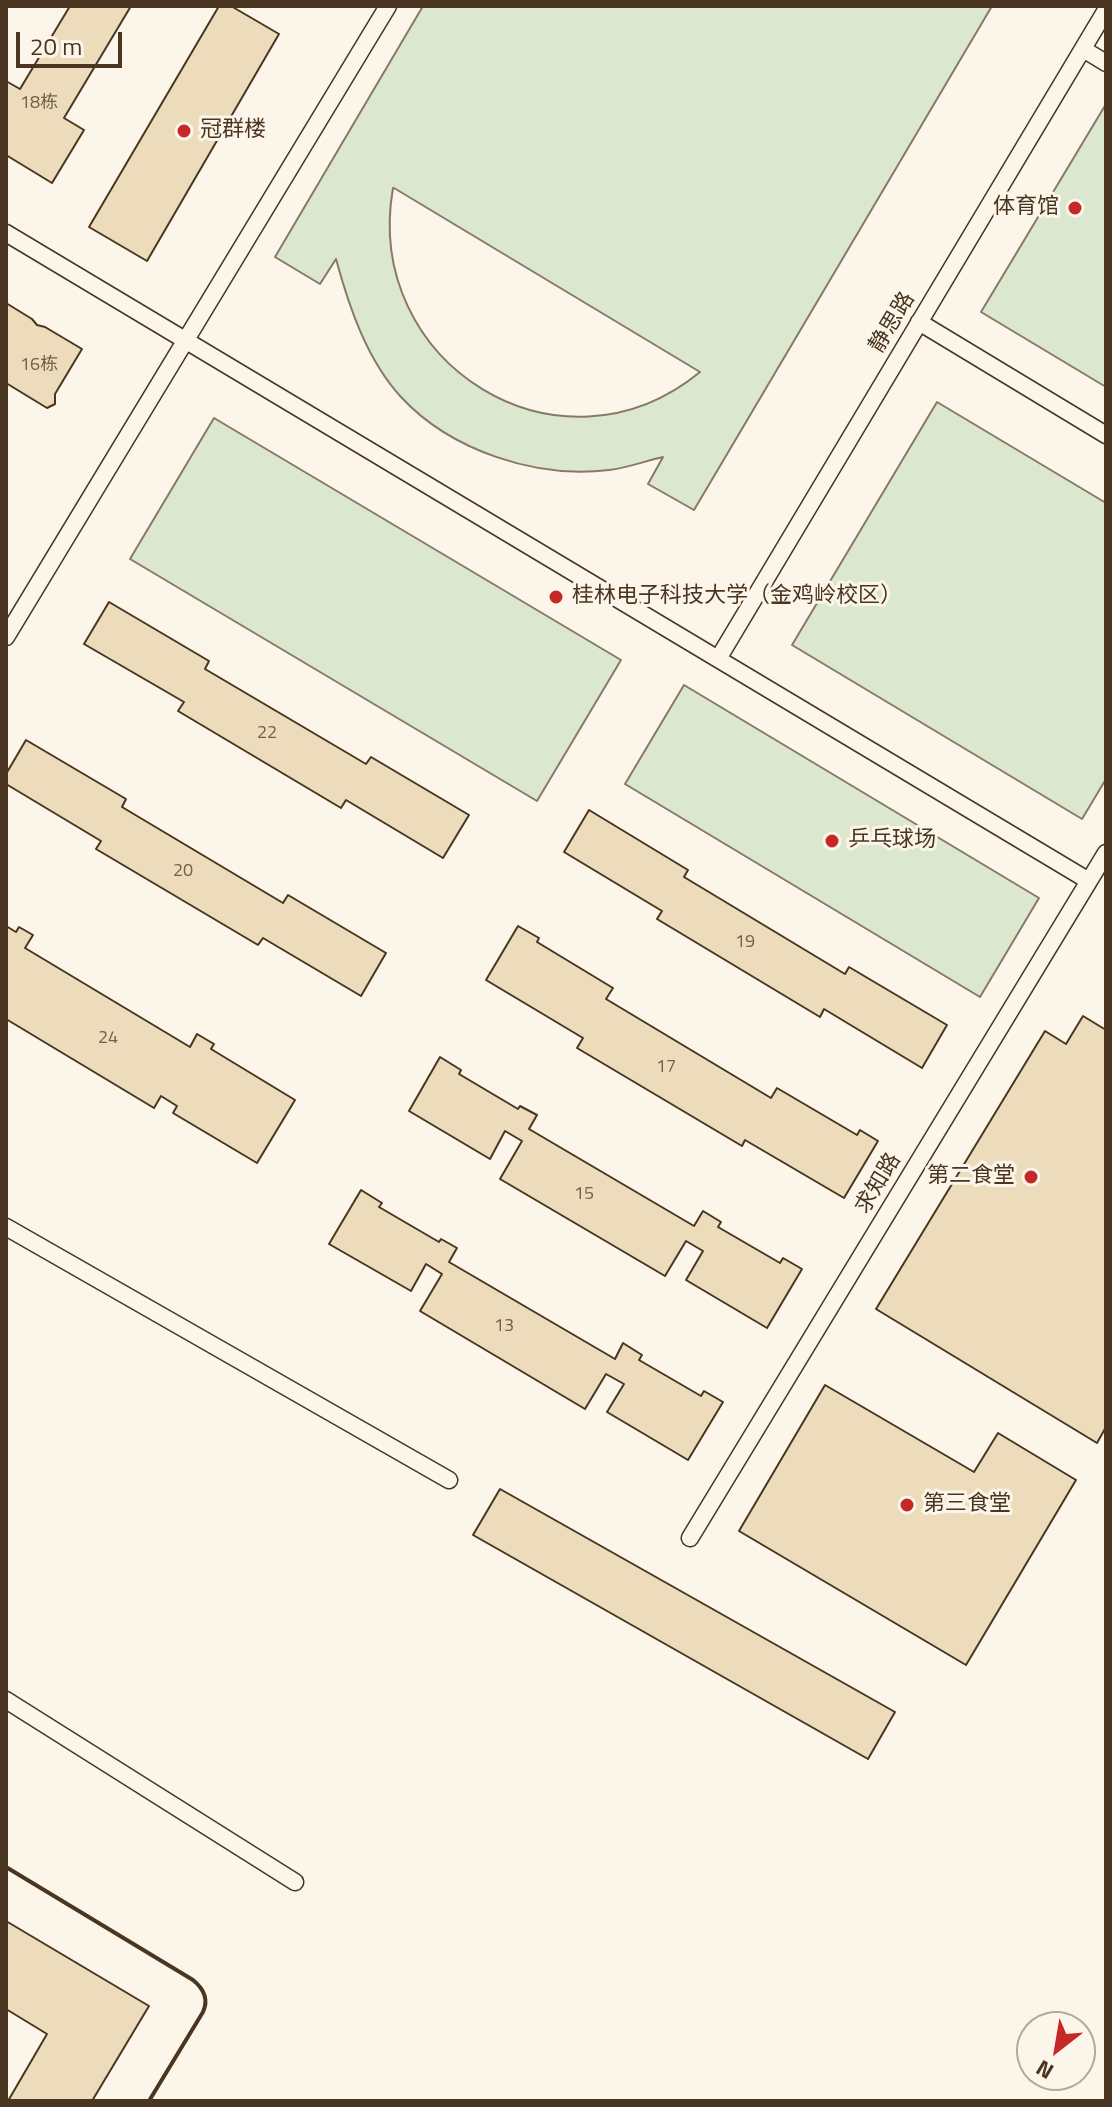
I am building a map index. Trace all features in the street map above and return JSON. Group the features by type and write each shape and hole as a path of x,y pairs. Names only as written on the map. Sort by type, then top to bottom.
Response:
{"lane":[{"path":"6,637 388,6"},
{"name":"静思路","path":"718,659 1106,10"},
{"path":"1083,49 1106,63"},
{"path":"6,233 1089,881"},
{"path":"919,322 1106,435"},
{"name":"求知路","path":"690,1538 1106,853"},
{"path":"6,1227 449,1480"},
{"path":"6,1700 295,1882"}],"green space":[{"path":"423,6 992,6 694,510 648,484 663,457 609,470 553,470 497,457 444,432 401,397 378,367 353,314 336,259 320,284 275,257","holes":["393,188 700,372 645,404 589,417 533,411 482,389 440,354 408,307 392,251"]},
{"name":"体育馆","path":"1106,104 1106,387 981,312"},
{"path":"937,402 1106,503 1106,779 1082,819 792,645"},
{"path":"214,418 621,660 537,801 130,559"},
{"name":"乒乓球场","path":"684,685 1039,898 980,997 625,784"}],"building":[{"path":"70,6 131,6 64,118 84,130 52,183 6,155 6,81 20,89"},
{"name":"冠群楼","path":"219,6 231,6 279,34 147,261 89,227"},
{"path":"6,303 37,325 82,349 55,394 55,404 47,408 6,383"},
{"path":"109,602 209,661 205,669 366,764 371,757 469,815 443,858 346,800 341,808 178,711 184,702 84,644"},
{"path":"26,740 126,799 122,807 283,903 288,895 386,953 361,996 263,938 258,945 96,849 101,841 6,784 6,774"},
{"path":"589,810 688,870 684,877 845,974 849,967 947,1025 922,1068 824,1009 820,1017 657,919 662,911 564,852"},
{"path":"6,926 16,932 19,927 33,935 25,948 190,1047 197,1034 214,1044 211,1049 295,1100 257,1163 173,1113 177,1106 161,1096 154,1108 6,1019"},
{"path":"518,926 539,938 537,942 613,988 606,999 771,1098 777,1088 857,1135 860,1130 878,1141 844,1198 745,1140 742,1146 577,1048 583,1038 486,980"},
{"name":"第二食堂","path":"1083,1016 1106,1030 1106,1427 1097,1443 876,1309 1045,1031 1066,1044"},
{"path":"440,1057 461,1070 459,1074 518,1109 520,1106 537,1115 529,1129 694,1226 703,1211 721,1222 718,1227 780,1263 783,1258 802,1269 767,1328 686,1280 703,1251 686,1241 665,1276 500,1179 522,1141 505,1131 490,1159 409,1111"},
{"path":"361,1190 382,1203 379,1207 439,1242 441,1239 457,1248 449,1262 615,1359 623,1343 642,1355 639,1360 701,1396 704,1391 723,1402 688,1460 607,1412 624,1384 606,1374 585,1409 420,1311 442,1274 426,1264 411,1291 329,1244"},
{"name":"第三食堂","path":"825,1385 974,1472 998,1433 1076,1480 966,1665 739,1531"},
{"path":"500,1489 895,1712 868,1759 473,1535"},
{"path":"6,1921 149,2006 92,2101 8,2101 47,2034 6,2009"}],"wall":[{"path":"6,1867 193,1980 203,1991 206,2003 203,2012 149,2101"}],"place":[{"name":"冠群楼","path":"184,131"},
{"name":"体育馆","path":"1075,208"},
{"name":"桂林电子科技大学（金鸡岭校区）","path":"556,597"},
{"name":"乒乓球场","path":"832,841"},
{"name":"第二食堂","path":"1031,1177"},
{"name":"第三食堂","path":"907,1505"}]}
